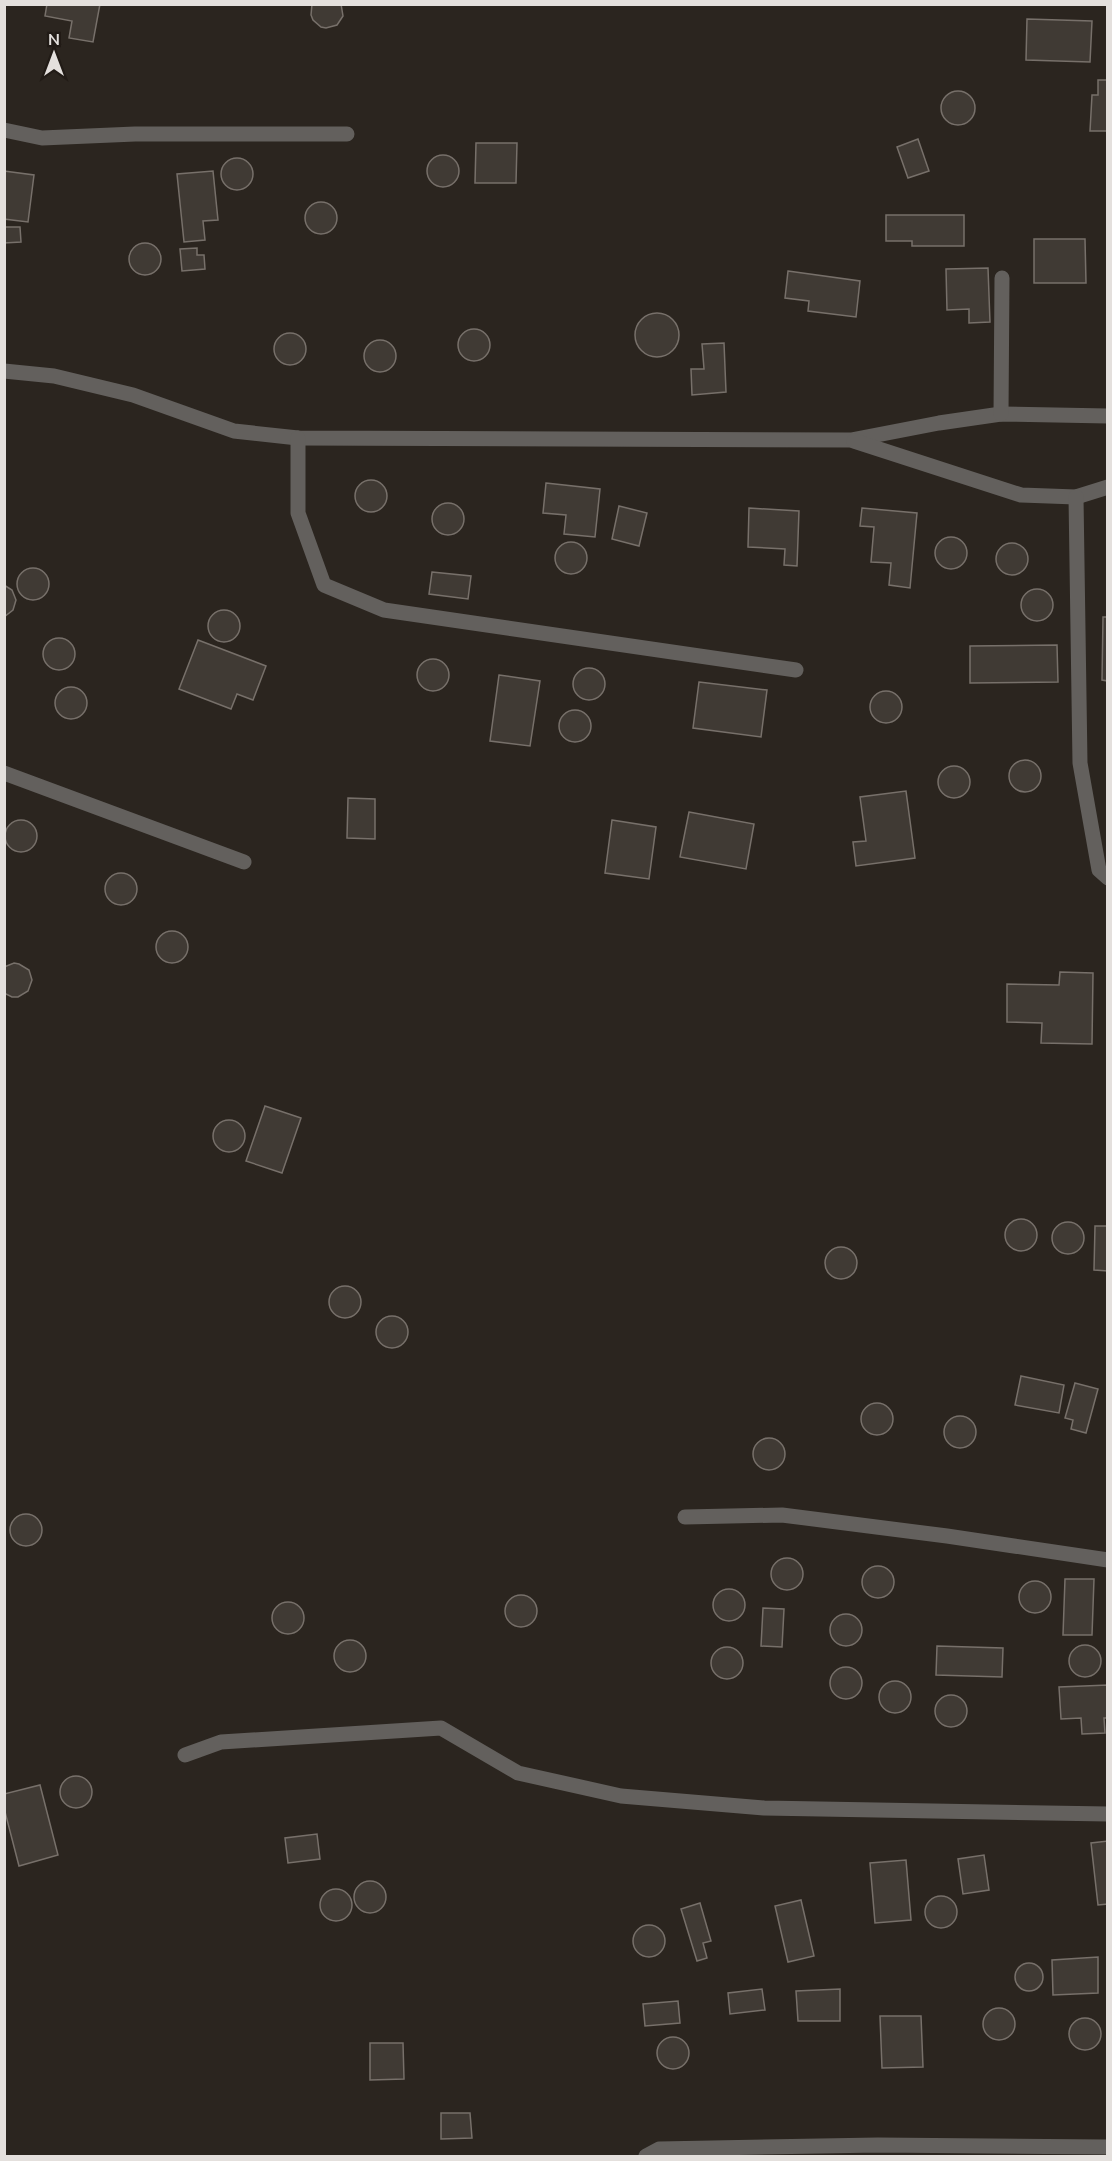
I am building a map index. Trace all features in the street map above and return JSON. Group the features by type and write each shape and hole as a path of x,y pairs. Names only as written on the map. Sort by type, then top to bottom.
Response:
{"street":[{"path":"4,130 42,138 135,134 347,134"},
{"path":"1001,414 1002,278"},
{"path":"4,371 54,376 133,395 234,431 298,438 851,440 1001,414 1107,416"},
{"path":"298,438 298,513 324,585 384,610 796,670"},
{"path":"851,440 1021,495 1076,497 1107,487"},
{"path":"1076,497 1080,763 1099,870 1107,878"},
{"path":"4,773 244,862"},
{"path":"685,1517 782,1515 947,1536 1107,1560"},
{"path":"185,1755 220,1742 441,1728 518,1773 621,1796 764,1808 1107,1814"},
{"path":"646,2157 659,2149 878,2145 1107,2147"}],"building":[{"path":"47,4 100,4 93,42 69,38 72,21 45,16"},
{"path":"312,4 341,4 343,16 337,25 321,27 313,20"},
{"path":"1027,19 1092,21 1090,62 1026,60"},
{"path":"1098,80 1108,80 1108,131 1090,131 1092,95 1098,95"},
{"path":"958,91 970,96 975,108 970,120 958,125 946,120 941,108 946,96"},
{"path":"918,139 929,171 908,178 897,147"},
{"path":"476,143 517,143 516,183 475,183"},
{"path":"443,155 454,160 459,171 454,182 443,187 432,182 427,171 432,160"},
{"path":"237,158 248,163 253,174 248,185 237,190 226,185 221,174 226,163"},
{"path":"4,171 34,175 28,222 4,219"},
{"path":"213,171 218,220 203,221 205,240 184,242 177,174"},
{"path":"321,202 332,207 337,218 332,229 321,234 310,229 305,218 310,207"},
{"path":"886,215 964,215 964,246 912,246 912,241 886,241"},
{"path":"4,227 20,227 21,242 4,243"},
{"path":"1034,239 1085,239 1086,283 1034,283"},
{"path":"145,243 156,248 161,259 156,270 145,275 134,270 129,259 134,248"},
{"path":"197,248 197,255 204,255 205,269 182,271 180,249"},
{"path":"988,268 990,322 969,323 969,309 947,310 946,269"},
{"path":"788,271 860,281 856,317 808,311 809,301 785,298"},
{"path":"657,313 672,320 679,335 672,350 657,357 642,350 635,335 642,320"},
{"path":"474,329 485,334 490,345 485,356 474,361 463,356 458,345 463,334"},
{"path":"290,333 301,338 306,349 301,360 290,365 279,360 274,349 279,338"},
{"path":"380,340 391,345 396,356 391,367 380,372 369,367 364,356 369,345"},
{"path":"724,343 726,392 692,395 691,369 704,369 702,344"},
{"path":"371,480 382,485 387,496 382,507 371,512 360,507 355,496 360,485"},
{"path":"546,483 600,489 595,537 564,534 566,515 543,513"},
{"path":"448,503 459,508 464,519 459,530 448,535 437,530 432,519 437,508"},
{"path":"619,506 647,513 639,546 612,539"},
{"path":"749,508 799,511 797,566 784,565 785,549 748,547"},
{"path":"862,508 917,513 910,588 889,585 891,563 871,562 874,527 860,526"},
{"path":"951,537 963,541 967,553 963,565 951,569 939,565 935,553 939,541"},
{"path":"571,542 583,546 587,558 583,570 571,574 559,570 555,558 559,546"},
{"path":"1012,543 1023,548 1028,559 1023,570 1012,575 1001,570 996,559 1001,548"},
{"path":"33,568 45,572 49,584 45,596 33,600 21,596 17,584 21,572"},
{"path":"432,572 471,576 468,599 429,594"},
{"path":"4,585 12,590 16,600 13,610 4,617"},
{"path":"1037,589 1049,593 1053,605 1049,617 1037,621 1025,617 1021,605 1025,593"},
{"path":"224,610 235,615 240,626 235,637 224,642 213,637 208,626 213,615"},
{"path":"1103,617 1108,617 1108,681 1102,680"},
{"path":"59,638 70,643 75,654 70,665 59,670 48,665 43,654 48,643"},
{"path":"198,640 266,666 253,700 237,694 231,709 179,689"},
{"path":"1057,645 1058,682 970,683 970,646"},
{"path":"433,659 445,663 449,675 445,687 433,691 421,687 417,675 421,663"},
{"path":"589,668 600,673 605,684 600,695 589,700 578,695 573,684 578,673"},
{"path":"499,675 540,681 530,746 490,741"},
{"path":"699,682 767,690 761,737 693,728"},
{"path":"71,687 82,692 87,703 82,714 71,719 60,714 55,703 60,692"},
{"path":"886,691 898,695 902,707 898,719 886,723 874,719 870,707 874,695"},
{"path":"575,710 586,715 591,726 586,737 575,742 564,737 559,726 564,715"},
{"path":"1025,760 1037,764 1041,776 1037,788 1025,792 1013,788 1009,776 1013,764"},
{"path":"954,766 965,771 970,782 965,793 954,798 943,793 938,782 943,771"},
{"path":"906,791 915,858 856,866 853,842 866,841 860,797"},
{"path":"348,798 375,799 375,839 347,838"},
{"path":"689,812 754,824 746,869 680,857"},
{"path":"21,820 33,824 37,836 33,848 21,852 9,848 5,836 9,824"},
{"path":"612,820 656,827 649,879 605,873"},
{"path":"121,873 132,878 137,889 132,900 121,905 110,900 105,889 110,878"},
{"path":"172,931 183,936 188,947 183,958 172,963 161,958 156,947 161,936"},
{"path":"14,963 29,970 32,980 28,991 18,997 4,993 4,967"},
{"path":"1060,972 1093,973 1092,1044 1041,1043 1042,1023 1007,1022 1007,984 1059,985"},
{"path":"265,1106 301,1118 282,1173 246,1161"},
{"path":"229,1120 240,1125 245,1136 240,1147 229,1152 218,1147 213,1136 218,1125"},
{"path":"1021,1219 1033,1223 1037,1235 1033,1247 1021,1251 1009,1247 1005,1235 1009,1223"},
{"path":"1068,1222 1079,1227 1084,1238 1079,1249 1068,1254 1057,1249 1052,1238 1057,1227"},
{"path":"1095,1226 1108,1226 1108,1271 1094,1270"},
{"path":"841,1247 852,1252 857,1263 852,1274 841,1279 830,1274 825,1263 830,1252"},
{"path":"345,1286 356,1291 361,1302 356,1313 345,1318 334,1313 329,1302 334,1291"},
{"path":"392,1316 404,1320 408,1332 404,1344 392,1348 380,1344 376,1332 380,1320"},
{"path":"1021,1376 1064,1385 1059,1413 1015,1405"},
{"path":"1075,1383 1098,1389 1086,1433 1071,1429 1073,1420 1065,1418"},
{"path":"877,1403 888,1408 893,1419 888,1430 877,1435 866,1430 861,1419 866,1408"},
{"path":"960,1416 971,1421 976,1432 971,1443 960,1448 949,1443 944,1432 949,1421"},
{"path":"769,1438 780,1443 785,1454 780,1465 769,1470 758,1465 753,1454 758,1443"},
{"path":"26,1514 37,1519 42,1530 37,1541 26,1546 15,1541 10,1530 15,1519"},
{"path":"787,1558 799,1562 803,1574 799,1586 787,1590 775,1586 771,1574 775,1562"},
{"path":"878,1566 890,1570 894,1582 890,1594 878,1598 866,1594 862,1582 866,1570"},
{"path":"1065,1579 1094,1579 1092,1635 1063,1635"},
{"path":"1035,1581 1046,1586 1051,1597 1046,1608 1035,1613 1024,1608 1019,1597 1024,1586"},
{"path":"729,1589 740,1594 745,1605 740,1616 729,1621 718,1616 713,1605 718,1594"},
{"path":"521,1595 533,1599 537,1611 533,1623 521,1627 509,1623 505,1611 509,1599"},
{"path":"288,1602 300,1606 304,1618 300,1630 288,1634 276,1630 272,1618 276,1606"},
{"path":"763,1608 784,1609 782,1647 761,1646"},
{"path":"846,1614 857,1619 862,1630 857,1641 846,1646 835,1641 830,1630 835,1619"},
{"path":"350,1640 362,1644 366,1656 362,1668 350,1672 338,1668 334,1656 338,1644"},
{"path":"1085,1645 1097,1649 1101,1661 1097,1673 1085,1677 1073,1673 1069,1661 1073,1649"},
{"path":"937,1646 1003,1648 1002,1677 936,1675"},
{"path":"727,1647 738,1652 743,1663 738,1674 727,1679 716,1674 711,1663 716,1652"},
{"path":"846,1667 858,1671 862,1683 858,1695 846,1699 834,1695 830,1683 834,1671"},
{"path":"895,1681 906,1686 911,1697 906,1708 895,1713 884,1708 879,1697 884,1686"},
{"path":"1108,1685 1108,1718 1104,1718 1105,1733 1082,1734 1081,1718 1061,1719 1059,1687"},
{"path":"951,1695 963,1699 967,1711 963,1723 951,1727 939,1723 935,1711 939,1699"},
{"path":"76,1776 87,1781 92,1792 87,1803 76,1808 65,1803 60,1792 65,1781"},
{"path":"40,1785 58,1855 19,1866 4,1808 4,1794"},
{"path":"317,1834 320,1859 288,1863 285,1838"},
{"path":"1108,1841 1108,1904 1098,1905 1091,1843"},
{"path":"984,1855 989,1890 963,1894 958,1859"},
{"path":"906,1860 911,1920 875,1923 870,1863"},
{"path":"370,1881 381,1886 386,1897 381,1908 370,1913 359,1908 354,1897 359,1886"},
{"path":"336,1889 348,1893 352,1905 348,1917 336,1921 324,1917 320,1905 324,1893"},
{"path":"941,1896 953,1900 957,1912 953,1924 941,1928 929,1924 925,1912 929,1900"},
{"path":"801,1900 814,1956 788,1962 775,1906"},
{"path":"700,1903 711,1941 703,1943 707,1958 697,1961 681,1909"},
{"path":"649,1925 660,1930 665,1941 660,1952 649,1957 638,1952 633,1941 638,1930"},
{"path":"1098,1957 1098,1993 1053,1995 1052,1960"},
{"path":"1029,1963 1039,1967 1043,1977 1039,1987 1029,1991 1019,1987 1015,1977 1019,1967"},
{"path":"762,1989 765,2010 730,2014 728,1993"},
{"path":"840,1989 840,2021 798,2021 796,1991"},
{"path":"678,2001 680,2023 645,2026 643,2004"},
{"path":"999,2008 1010,2013 1015,2024 1010,2035 999,2040 988,2035 983,2024 988,2013"},
{"path":"880,2016 921,2016 923,2067 882,2068"},
{"path":"1085,2018 1096,2023 1101,2034 1096,2045 1085,2050 1074,2045 1069,2034 1074,2023"},
{"path":"673,2037 684,2042 689,2053 684,2064 673,2069 662,2064 657,2053 662,2042"},
{"path":"370,2043 403,2043 404,2079 370,2080"},
{"path":"441,2113 470,2113 472,2138 441,2139"}]}
